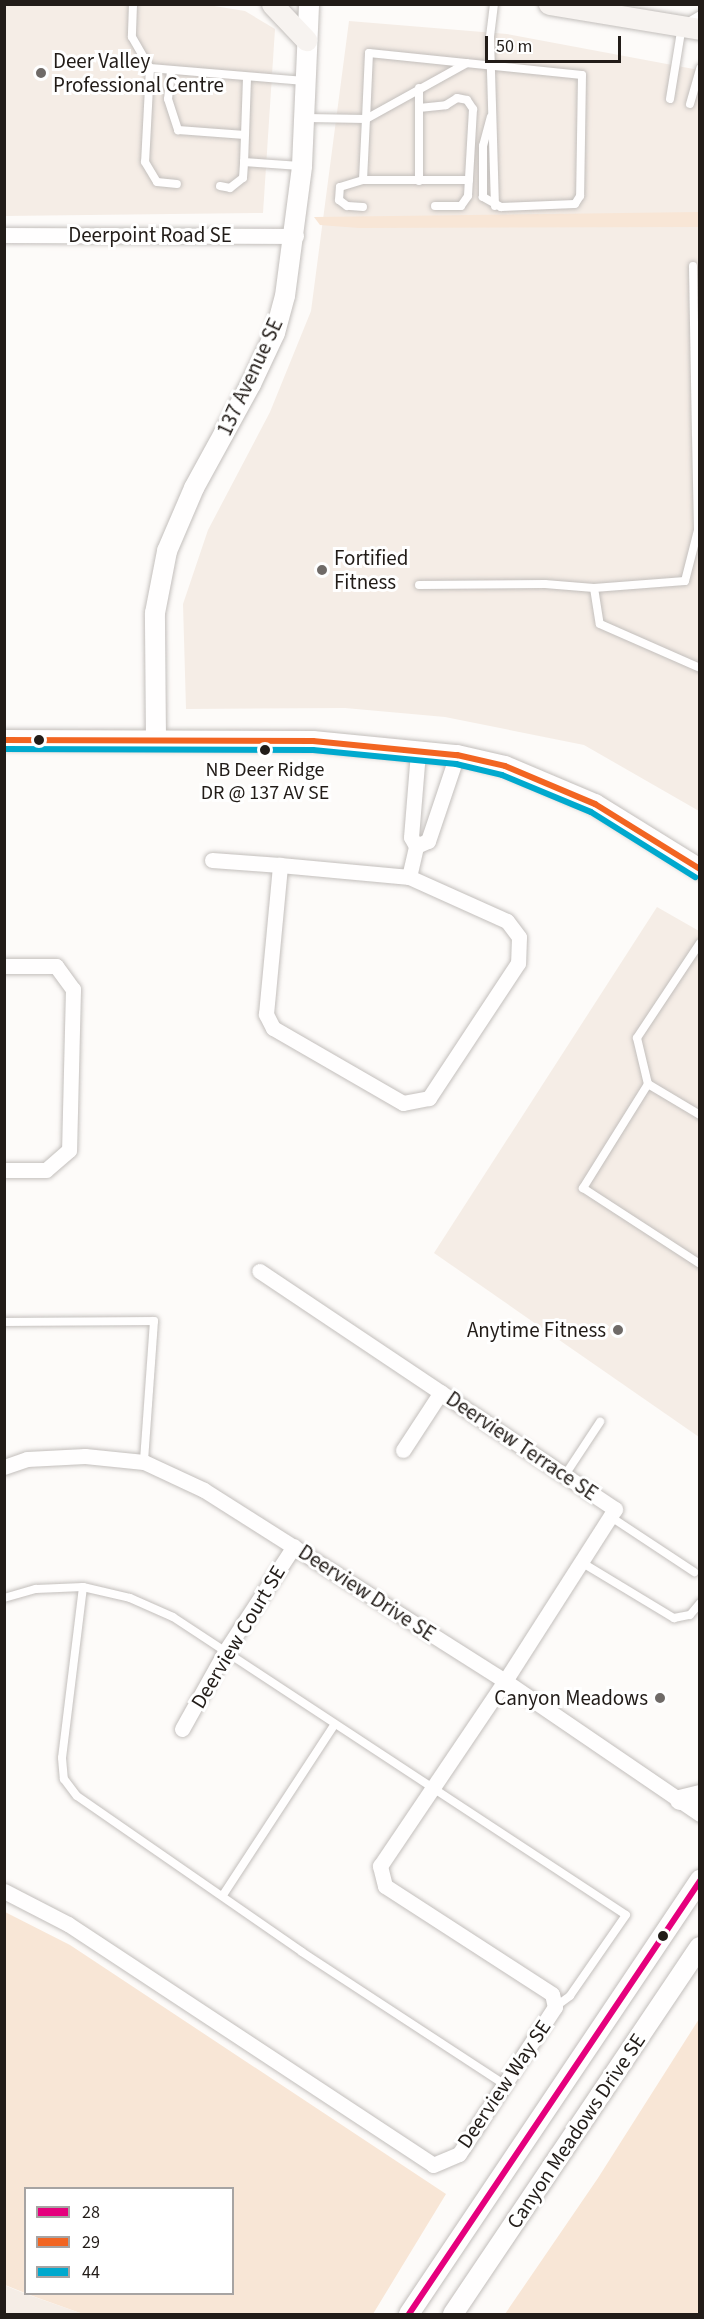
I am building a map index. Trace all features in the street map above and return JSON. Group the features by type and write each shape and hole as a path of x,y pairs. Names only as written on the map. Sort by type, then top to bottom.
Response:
{"main road":[{"path":"272,4 306,40"},
{"path":"549,4 694,24"}],"street":[{"name":"137 Avenue SE","path":"156,740 155,613 167,551 194,488 274,333 296,236 302,166 309,4"},
{"name":"Deerpoint Road SE","path":"4,235 296,236"},
{"path":"4,740 313,741 457,755 516,770 595,804 699,869"},
{"path":"408,877 416,846 411,837 418,752"},
{"path":"416,846 428,841 457,755"},
{"path":"212,860 280,865 408,877 507,921 519,937 518,963 429,1098 403,1103 273,1028 266,1014 280,865"},
{"path":"4,966 56,966 73,990 69,1150 46,1170 4,1170"},
{"name":"Deerview Terrace SE","path":"259,1271 615,1509 505,1681"},
{"path":"403,1450 441,1392"},
{"name":"Deerview Drive SE","path":"4,1467 27,1459 85,1455 144,1462 204,1490 690,1798 699,1814"},
{"name":"Deerview Court SE","path":"182,1729 226,1650 294,1546"},
{"name":"Deerview Way SE","path":"4,1891 68,1924 433,2164 459,2154 555,2007 552,1994 385,1886 380,1866 505,1681"},
{"name":"Canyon Meadows Drive SE","path":"409,2314 699,1880"},
{"name":"Canyon Meadows Drive SE","path":"453,2314 699,1947"}],"lane":[{"path":"133,4 132,37 150,68 145,162 157,182 177,184"},
{"path":"494,4 491,117 495,206"},
{"path":"670,99 694,24"},
{"path":"363,180 369,53 468,63 491,63 582,75 580,196 575,204 495,206 483,197 483,146 491,117"},
{"path":"303,118 366,119 468,63"},
{"path":"150,68 304,81"},
{"path":"690,104 699,68"},
{"path":"171,71 168,99 178,130 245,135"},
{"path":"220,186 230,188 243,178 248,78"},
{"path":"419,88 419,181"},
{"path":"419,108 446,105 457,98 467,100 473,109 468,196 461,206 435,206"},
{"path":"244,162 302,166"},
{"path":"363,207 347,206 339,200 340,187 363,180 470,180"},
{"path":"419,585 545,584 594,588 685,581 698,530 698,434 693,266"},
{"path":"594,588 600,624 699,668"},
{"path":"699,943 637,1038 648,1084 699,1115"},
{"path":"648,1084 583,1188 699,1264"},
{"path":"4,1322 154,1321 144,1462"},
{"path":"565,1475 600,1422"},
{"path":"610,1516 694,1572"},
{"path":"581,1562 674,1618 690,1615 699,1603"},
{"path":"83,1587 62,1758 64,1779 90,1807 223,1894 302,1952 504,2084"},
{"path":"4,1598 36,1589 83,1587 130,1598 173,1617 626,1915 570,1996 555,2007"},
{"path":"223,1894 335,1724"}],"shaded area":[{"path":"4,5 208,5 245,11 275,29 263,213 5,216"},
{"path":"349,21 507,34 699,70 699,811 584,745 445,717 345,708 186,709 183,604 208,530 270,412 311,311"},
{"path":"699,212 699,227 359,228 320,225 314,217"},
{"path":"657,907 699,931 699,1437 434,1253"},
{"path":"5,1912 70,1945 446,2194 373,2314 83,2314 30,2295 234,2295 234,2187 24,2187 24,2293 5,2285"},
{"path":"699,2019 699,2314 505,2314 598,2178"},
{"path":"4,2285 24,2295 83,2314 5,2314"}],"transit line":[{"name":"29","path":"4,740 313,741 457,755 505,766 595,804 700,869"},
{"name":"44","path":"4,749 313,750 456,764 502,775 591,812 695,877"},
{"name":"28","path":"409,2314 700,1881"}],"place":[{"name":"Deer Valley Professional Centre","path":"41,73"},
{"name":"Fortified Fitness","path":"322,570"},
{"name":"NB Deer Ridge DR @ 137 AV SE","path":"265,750"},
{"name":"Anytime Fitness","path":"618,1330"},
{"name":"Canyon Meadows","path":"660,1698"}]}
